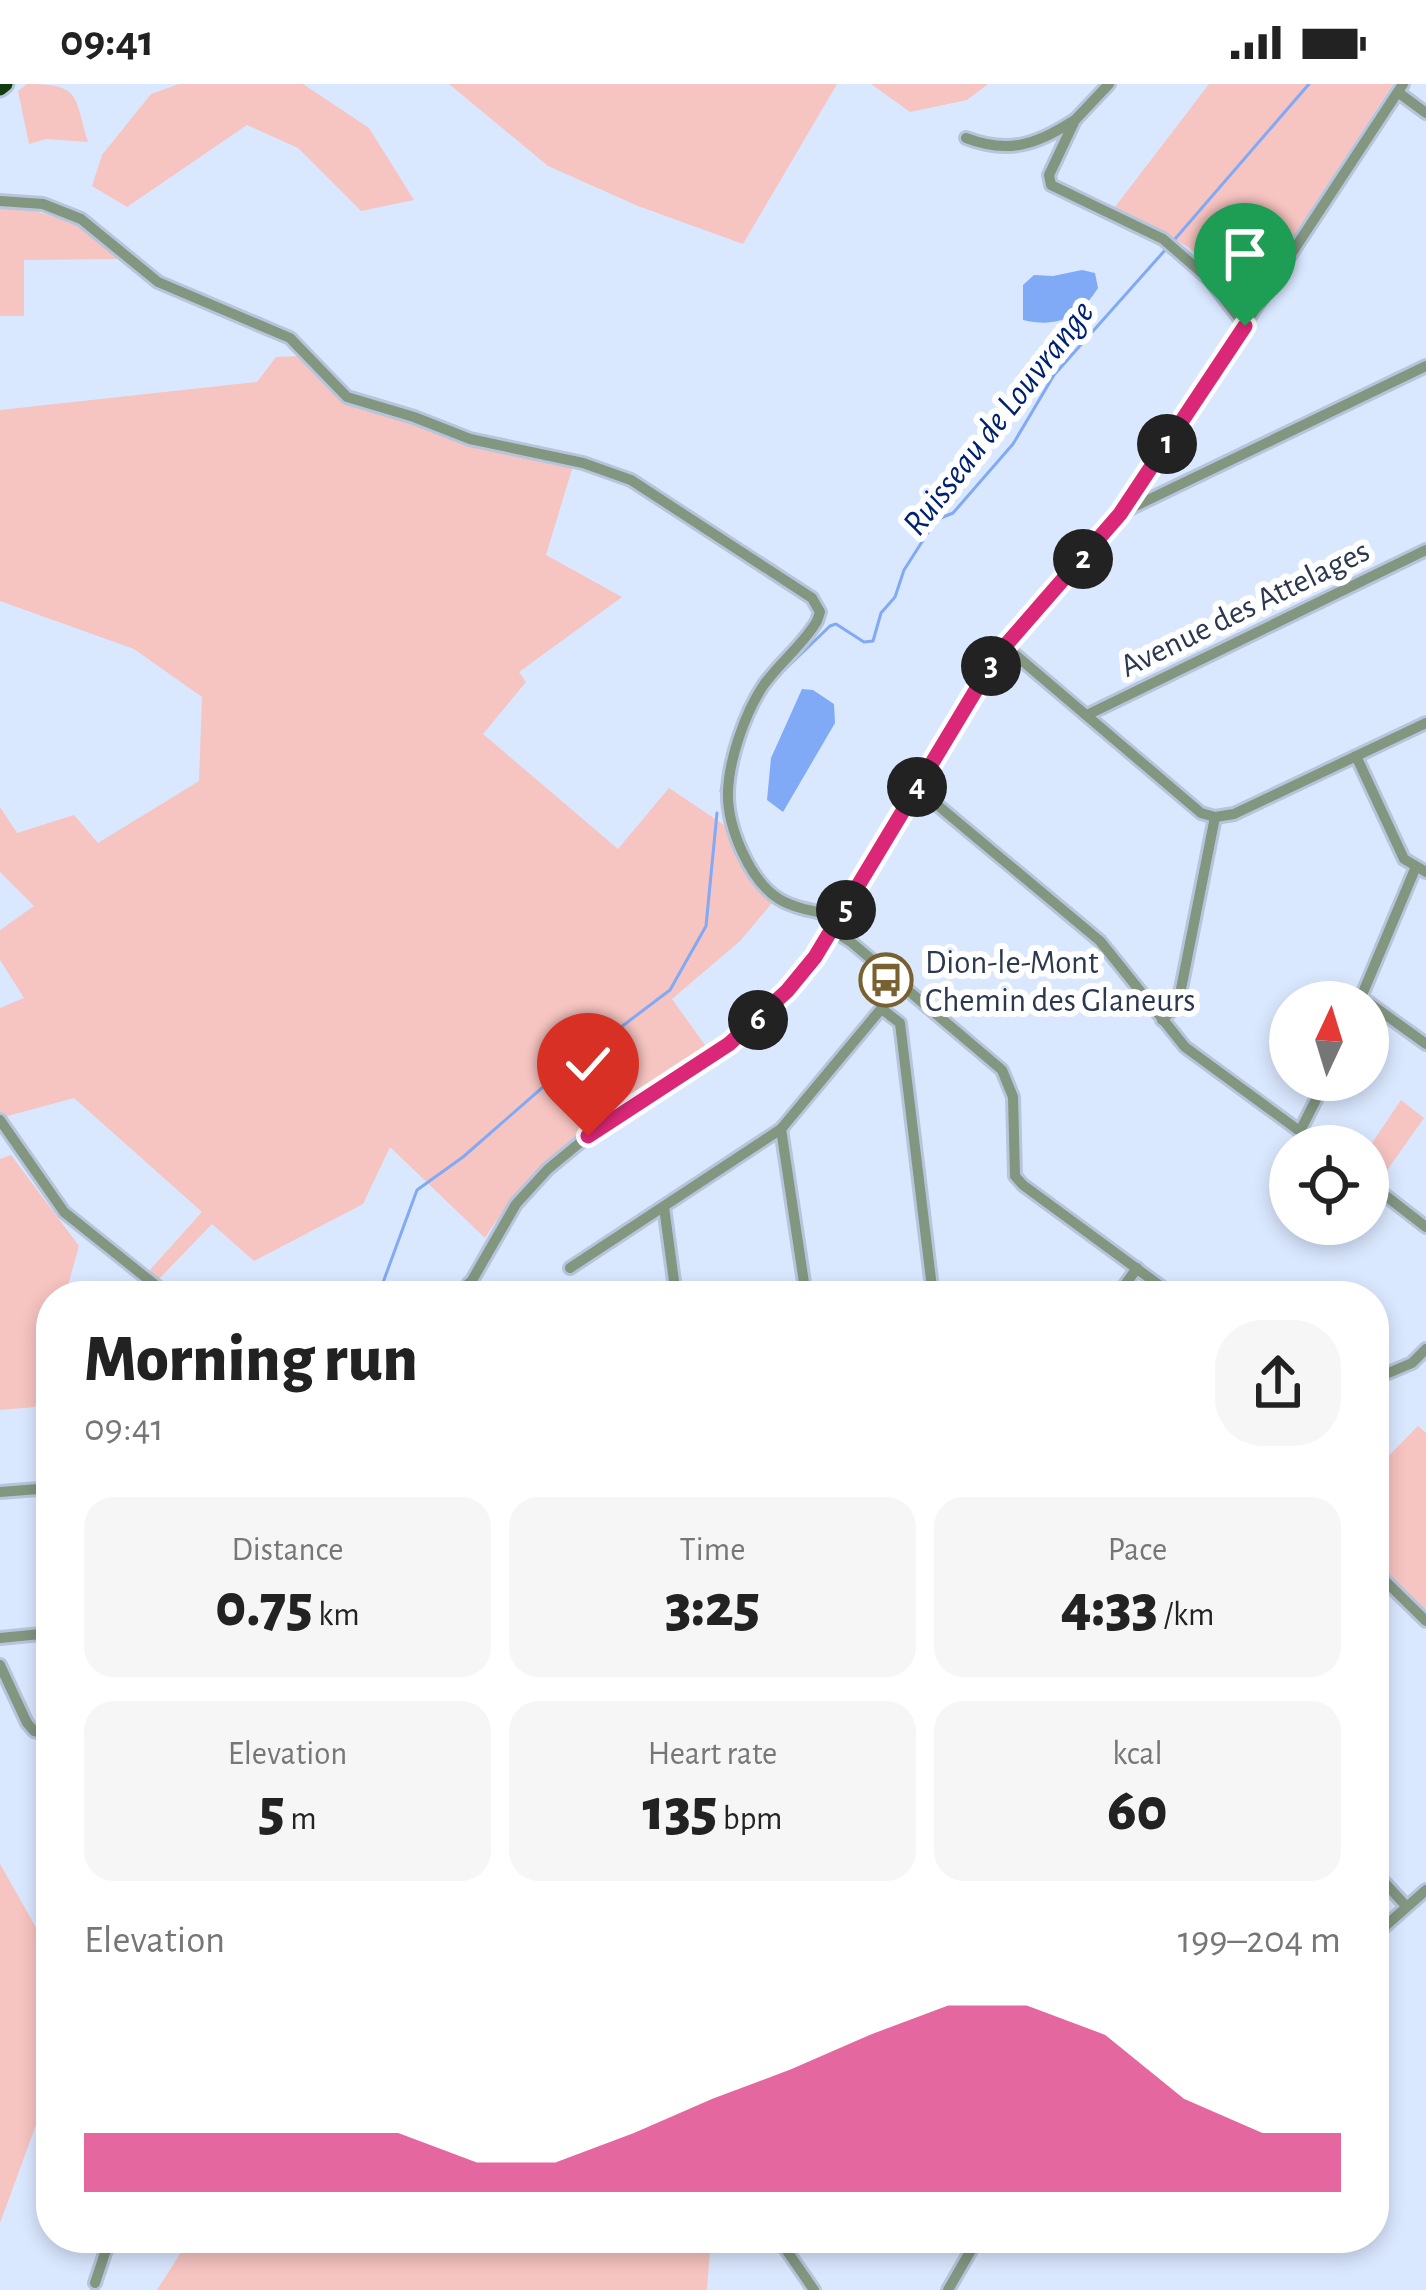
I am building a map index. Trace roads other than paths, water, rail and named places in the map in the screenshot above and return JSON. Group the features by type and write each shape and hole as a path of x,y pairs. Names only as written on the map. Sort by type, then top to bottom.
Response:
{"street":[{"path":"966,138 994,146 1024,146 1075,119 1109,84"},
{"path":"470,1281 516,1204 548,1169 588,1136 699,1065 751,1026 787,991 842,917 1005,646 1120,514 1401,88 1426,113"},
{"path":"1075,119 1049,175 1051,185 1178,250 1210,280 1245,326"},
{"path":"0,201 43,204 81,219 158,282 290,338 347,397 397,410 470,440 583,463 632,480 812,598 820,611 817,621 764,684 754,703 733,764 728,796 739,842 769,891 785,902 842,917"},
{"path":"1120,514 1426,366"},
{"name":"Avenue des Attelages","path":"1087,715 1426,550"},
{"path":"1005,646 1201,813 1215,817 1234,814 1426,723"},
{"path":"1356,756 1403,859 1420,871 1372,981"},
{"path":"917,788 1100,941 1185,1047 1292,1125"},
{"path":"1162,1020 1178,1004 1215,817"},
{"path":"832,931 991,1060 1010,1082 1015,1176 1154,1281"},
{"path":"570,1268 782,1129 901,985"},
{"path":"900,1023 920,1001"},
{"path":"883,1010 900,1023 931,1281"},
{"path":"1389,1019 1426,1044"},
{"path":"0,1120 64,1212 150,1281"},
{"path":"782,1129 804,1281"},
{"path":"1389,1198 1426,1227"},
{"path":"664,1207 674,1281"},
{"path":"1128,1281 1137,1268"},
{"path":"1389,1373 1412,1363 1426,1349"},
{"path":"0,1492 36,1489"},
{"path":"1389,1585 1426,1621"},
{"path":"0,1638 36,1634"},
{"path":"0,1665 27,1723 36,1732"},
{"path":"1389,1887 1406,1906"},
{"path":"1389,1922 1426,1890"},
{"path":"94,2284 105,2253"},
{"path":"788,2253 814,2290"},
{"path":"948,2290 970,2253"}],"water":[{"path":"1095,273 1098,288 1083,307 1057,321 1023,320 1023,285 1034,275"},
{"path":"802,689 813,690 834,704 835,723 783,812 767,800 771,758"}],"waterway":[{"name":"Ruisseau de Louvrange","path":"1175,239 1309,84"},
{"name":"Ruisseau de Louvrange","path":"776,678 830,626 836,624 864,642 873,641 881,613 895,597 904,570 936,520 953,513 1013,444 1054,375 1166,249"},
{"name":"Ruisseau de Louvrange","path":"721,791 727,763"},
{"name":"Ruisseau de Louvrange","path":"384,1281 417,1190 670,990 706,926 717,813"}],"place":[{"name":"Dion-le-Mont Chemin des Glaneurs","path":"886,980"}]}
